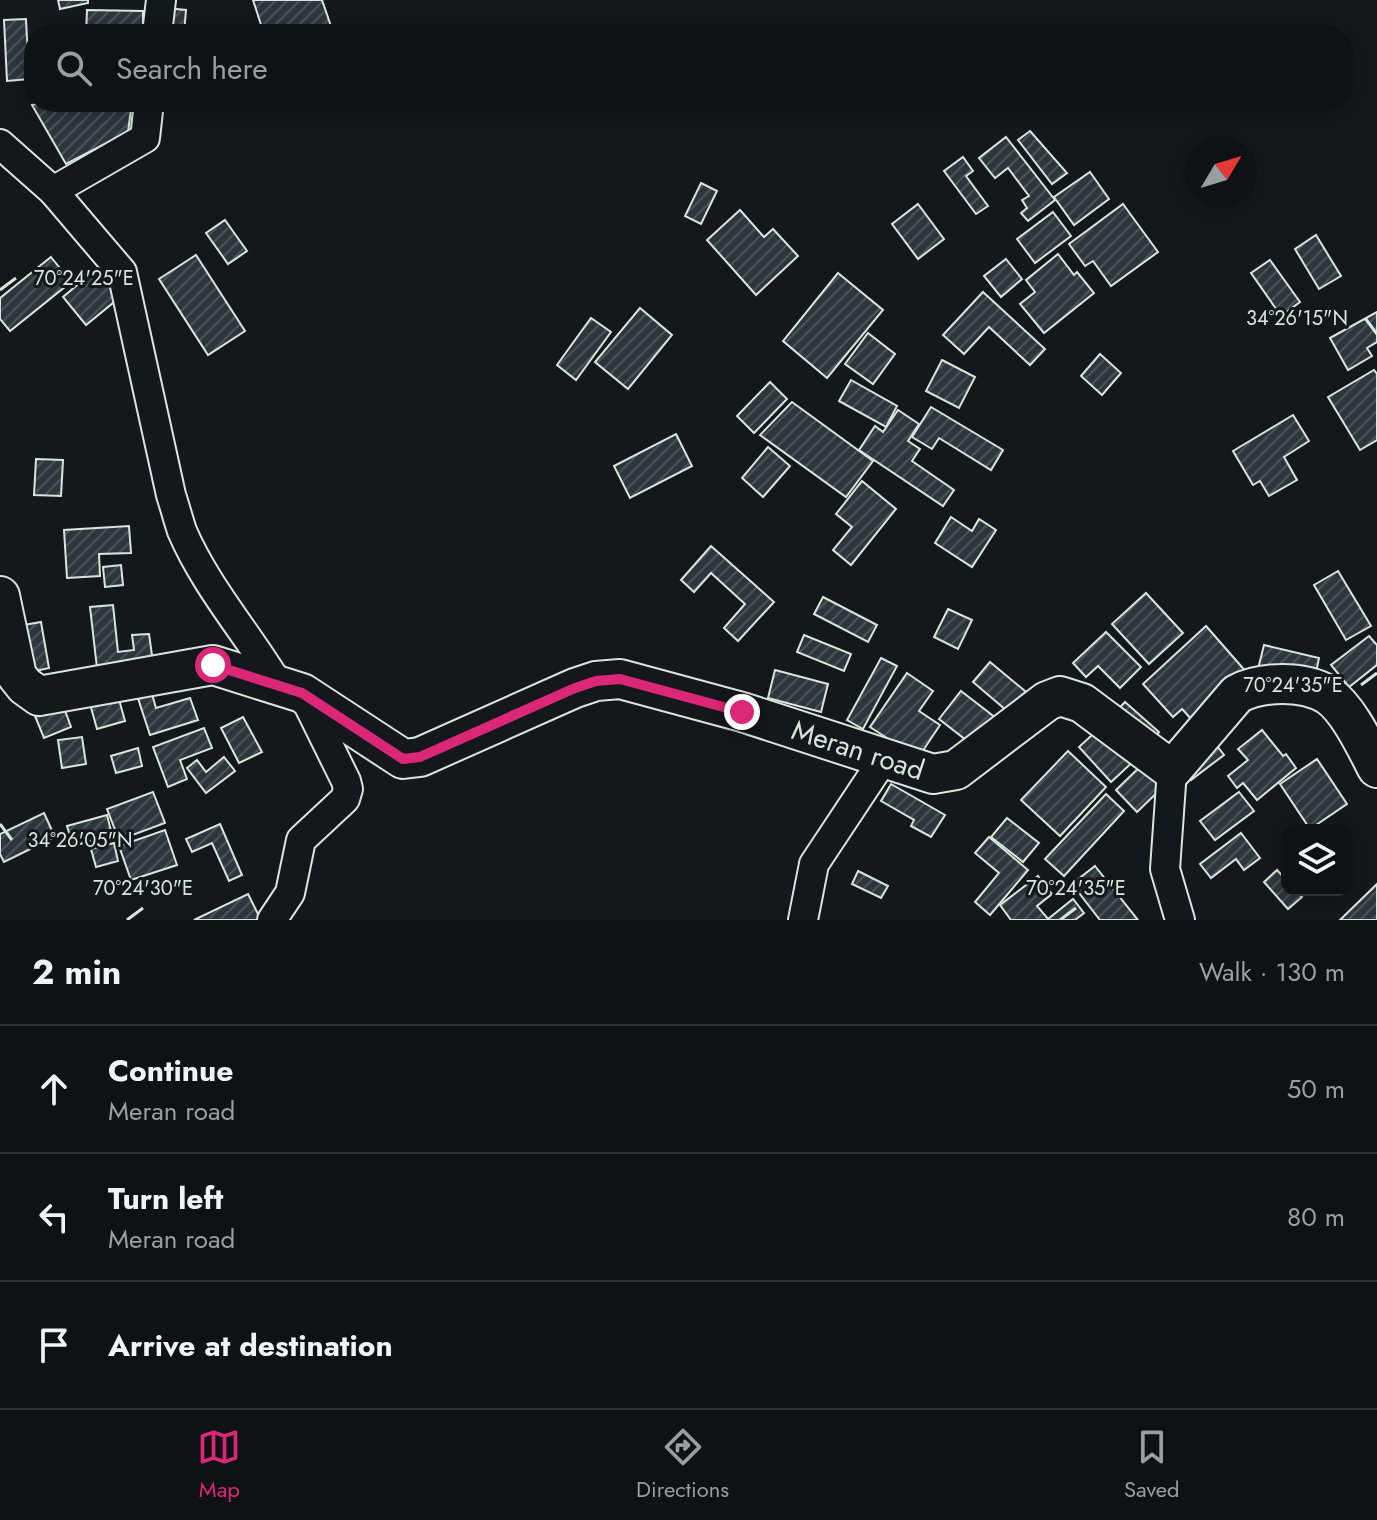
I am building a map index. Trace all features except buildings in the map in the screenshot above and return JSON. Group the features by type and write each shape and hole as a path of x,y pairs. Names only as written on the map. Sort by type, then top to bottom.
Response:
{"street":[{"path":"158,24 161,0"},
{"path":"53,191 145,138 148,112"},
{"path":"0,144 53,191 122,272 171,495 182,531 208,580 291,690 346,781 348,789 345,799 301,840 290,893 272,920"},
{"name":"Meran road","path":"0,596 17,676 39,696 213,665 291,690 403,759 420,757 575,688 596,681 620,679 742,712 933,774 956,770 1047,701 1060,696 1082,703 1172,770"},
{"path":"1180,920 1165,869 1172,770 1237,694 1251,687 1293,684 1328,695 1354,725 1377,768"},
{"path":"803,920 814,864 883,760"}],"route":[{"path":"213,665 302,693 403,759 420,757 596,681 620,679 742,712"}]}
